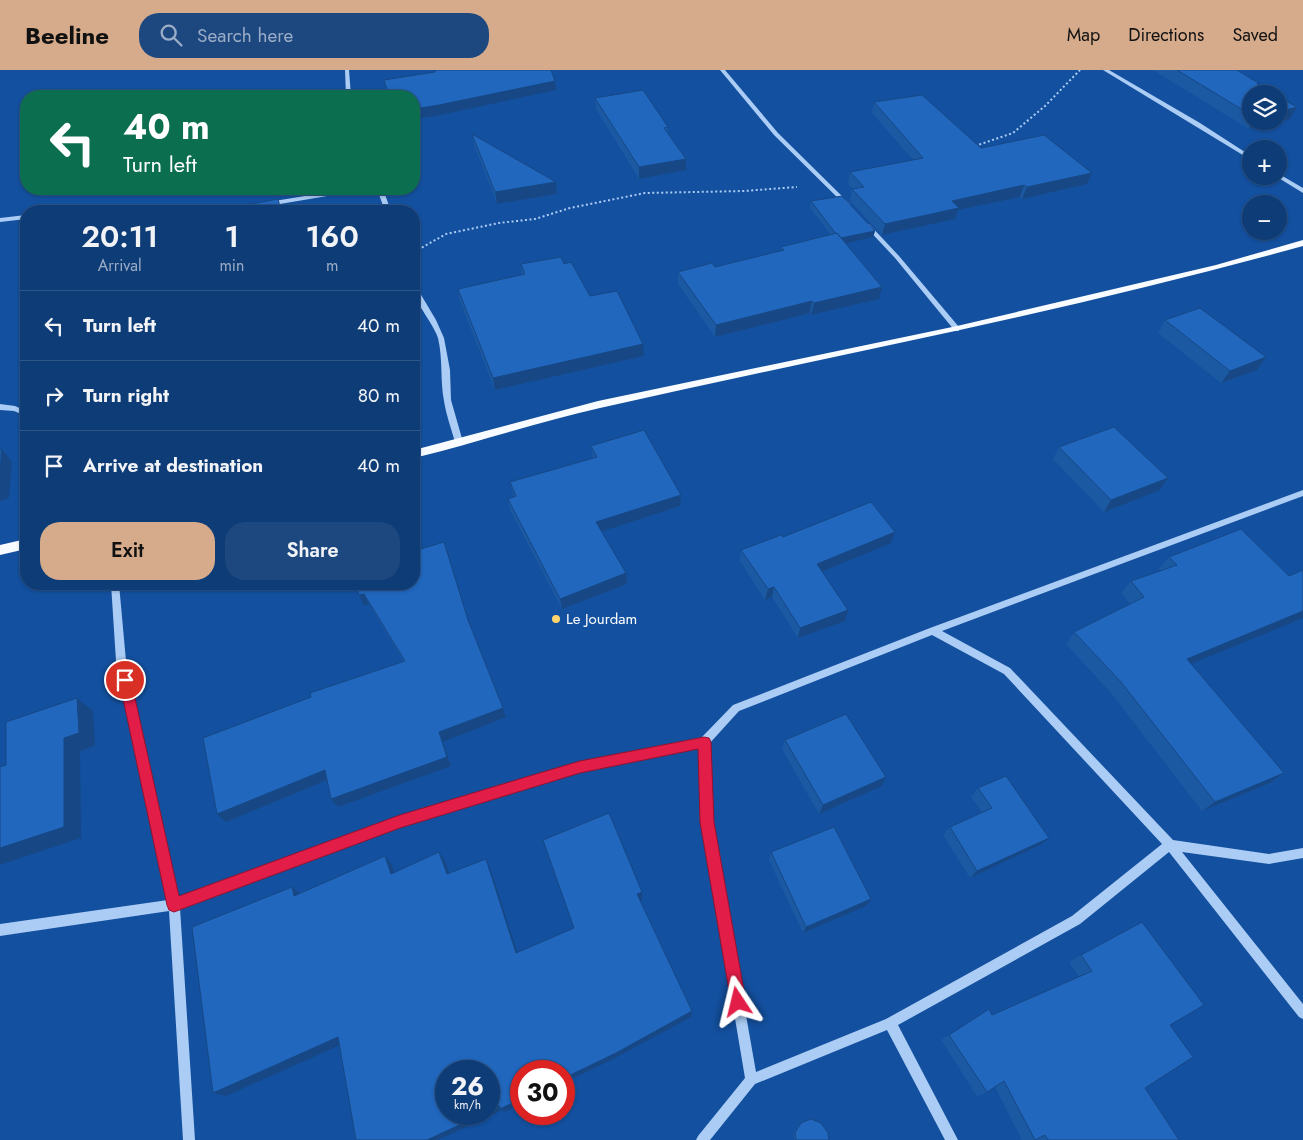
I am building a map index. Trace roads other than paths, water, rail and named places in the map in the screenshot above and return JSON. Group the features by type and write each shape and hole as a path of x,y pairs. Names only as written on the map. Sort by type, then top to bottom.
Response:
{"main road":[{"path":"420,452 598,404 957,328 1218,267 1303,243"},
{"path":"0,550 20,545"}],"street":[{"path":"346,70 349,90"},
{"path":"722,70 776,134 829,184 856,213"},
{"path":"1104,70 1198,124 1242,152"},
{"path":"1287,181 1303,191"},
{"path":"259,205 320,195"},
{"path":"0,220 20,218"},
{"path":"863,221 897,257 957,328"},
{"path":"420,298 441,338 446,370 447,400 459,442"},
{"path":"0,407 20,411"},
{"path":"0,930 174,905 400,822 561,772 704,742 736,708 933,631 1303,493"},
{"path":"115,590 121,661 174,905 189,1140"},
{"path":"933,631 1007,671 1170,845 1303,1013"},
{"path":"704,742 707,822 752,1080"},
{"path":"702,1140 752,1080 890,1023 1076,920 1170,845 1269,859 1303,853"},
{"path":"890,1023 952,1140"}],"place":[{"name":"Le Jourdam","path":"556,619"}]}
